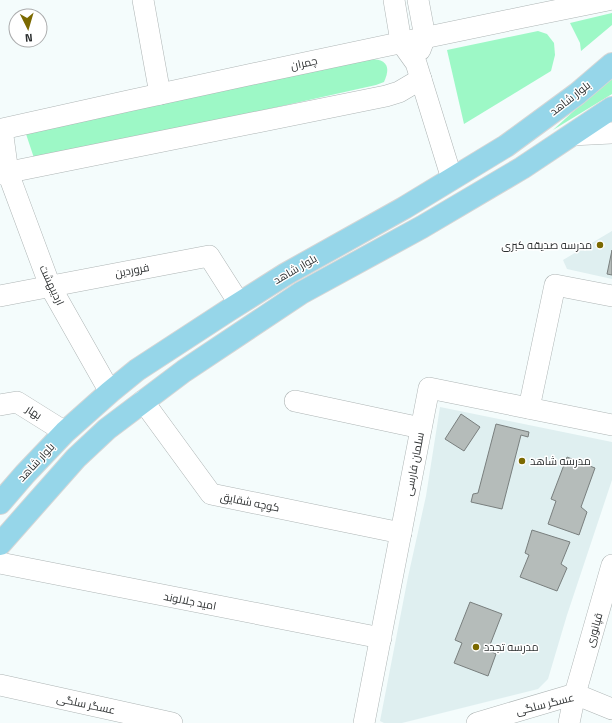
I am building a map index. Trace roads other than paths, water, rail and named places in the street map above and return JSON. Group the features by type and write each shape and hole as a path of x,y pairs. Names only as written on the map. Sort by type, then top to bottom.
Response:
{"main road":[{"name":"بلوار شاهد","path":"0,503 65,432 110,392 143,366 286,274 404,208 506,146 577,94 612,64"},
{"path":"0,544 76,458 107,429 184,371 301,293 429,223 522,168 612,108"}],"street":[{"path":"143,0 160,94"},
{"path":"394,0 401,42 418,71 452,179"},
{"path":"4,173 386,96 398,92 418,71 425,37 418,0"},
{"name":"چمران","path":"4,173 0,126 608,0"},
{"path":"571,136 612,133"},
{"name":"اردیبهشت","path":"4,173 50,286 110,392"},
{"name":"فروردین","path":"0,296 209,256 239,303"},
{"path":"529,408 555,285 612,296"},
{"name":"سلمان فارسی","path":"364,723 429,388 612,425"},
{"name":"کوچه شقایق","path":"143,401 211,494 401,533"},
{"path":"295,401 421,428"},
{"name":"بهار","path":"0,405 17,402 65,432"},
{"name":"امید جلالوند","path":"0,563 381,638"},
{"name":"قپانوری","path":"569,723 575,694 612,565"},
{"name":"عسگر سلگی","path":"0,685 172,723"},
{"name":"عسگر سلگی","path":"477,723 575,694 612,709"}],"place":[{"name":"مدرسه صدیقه کبری","path":"600,245"},
{"name":"مدرسه شاهد","path":"522,461"},
{"name":"مدرسه تجدد","path":"476,647"}]}
